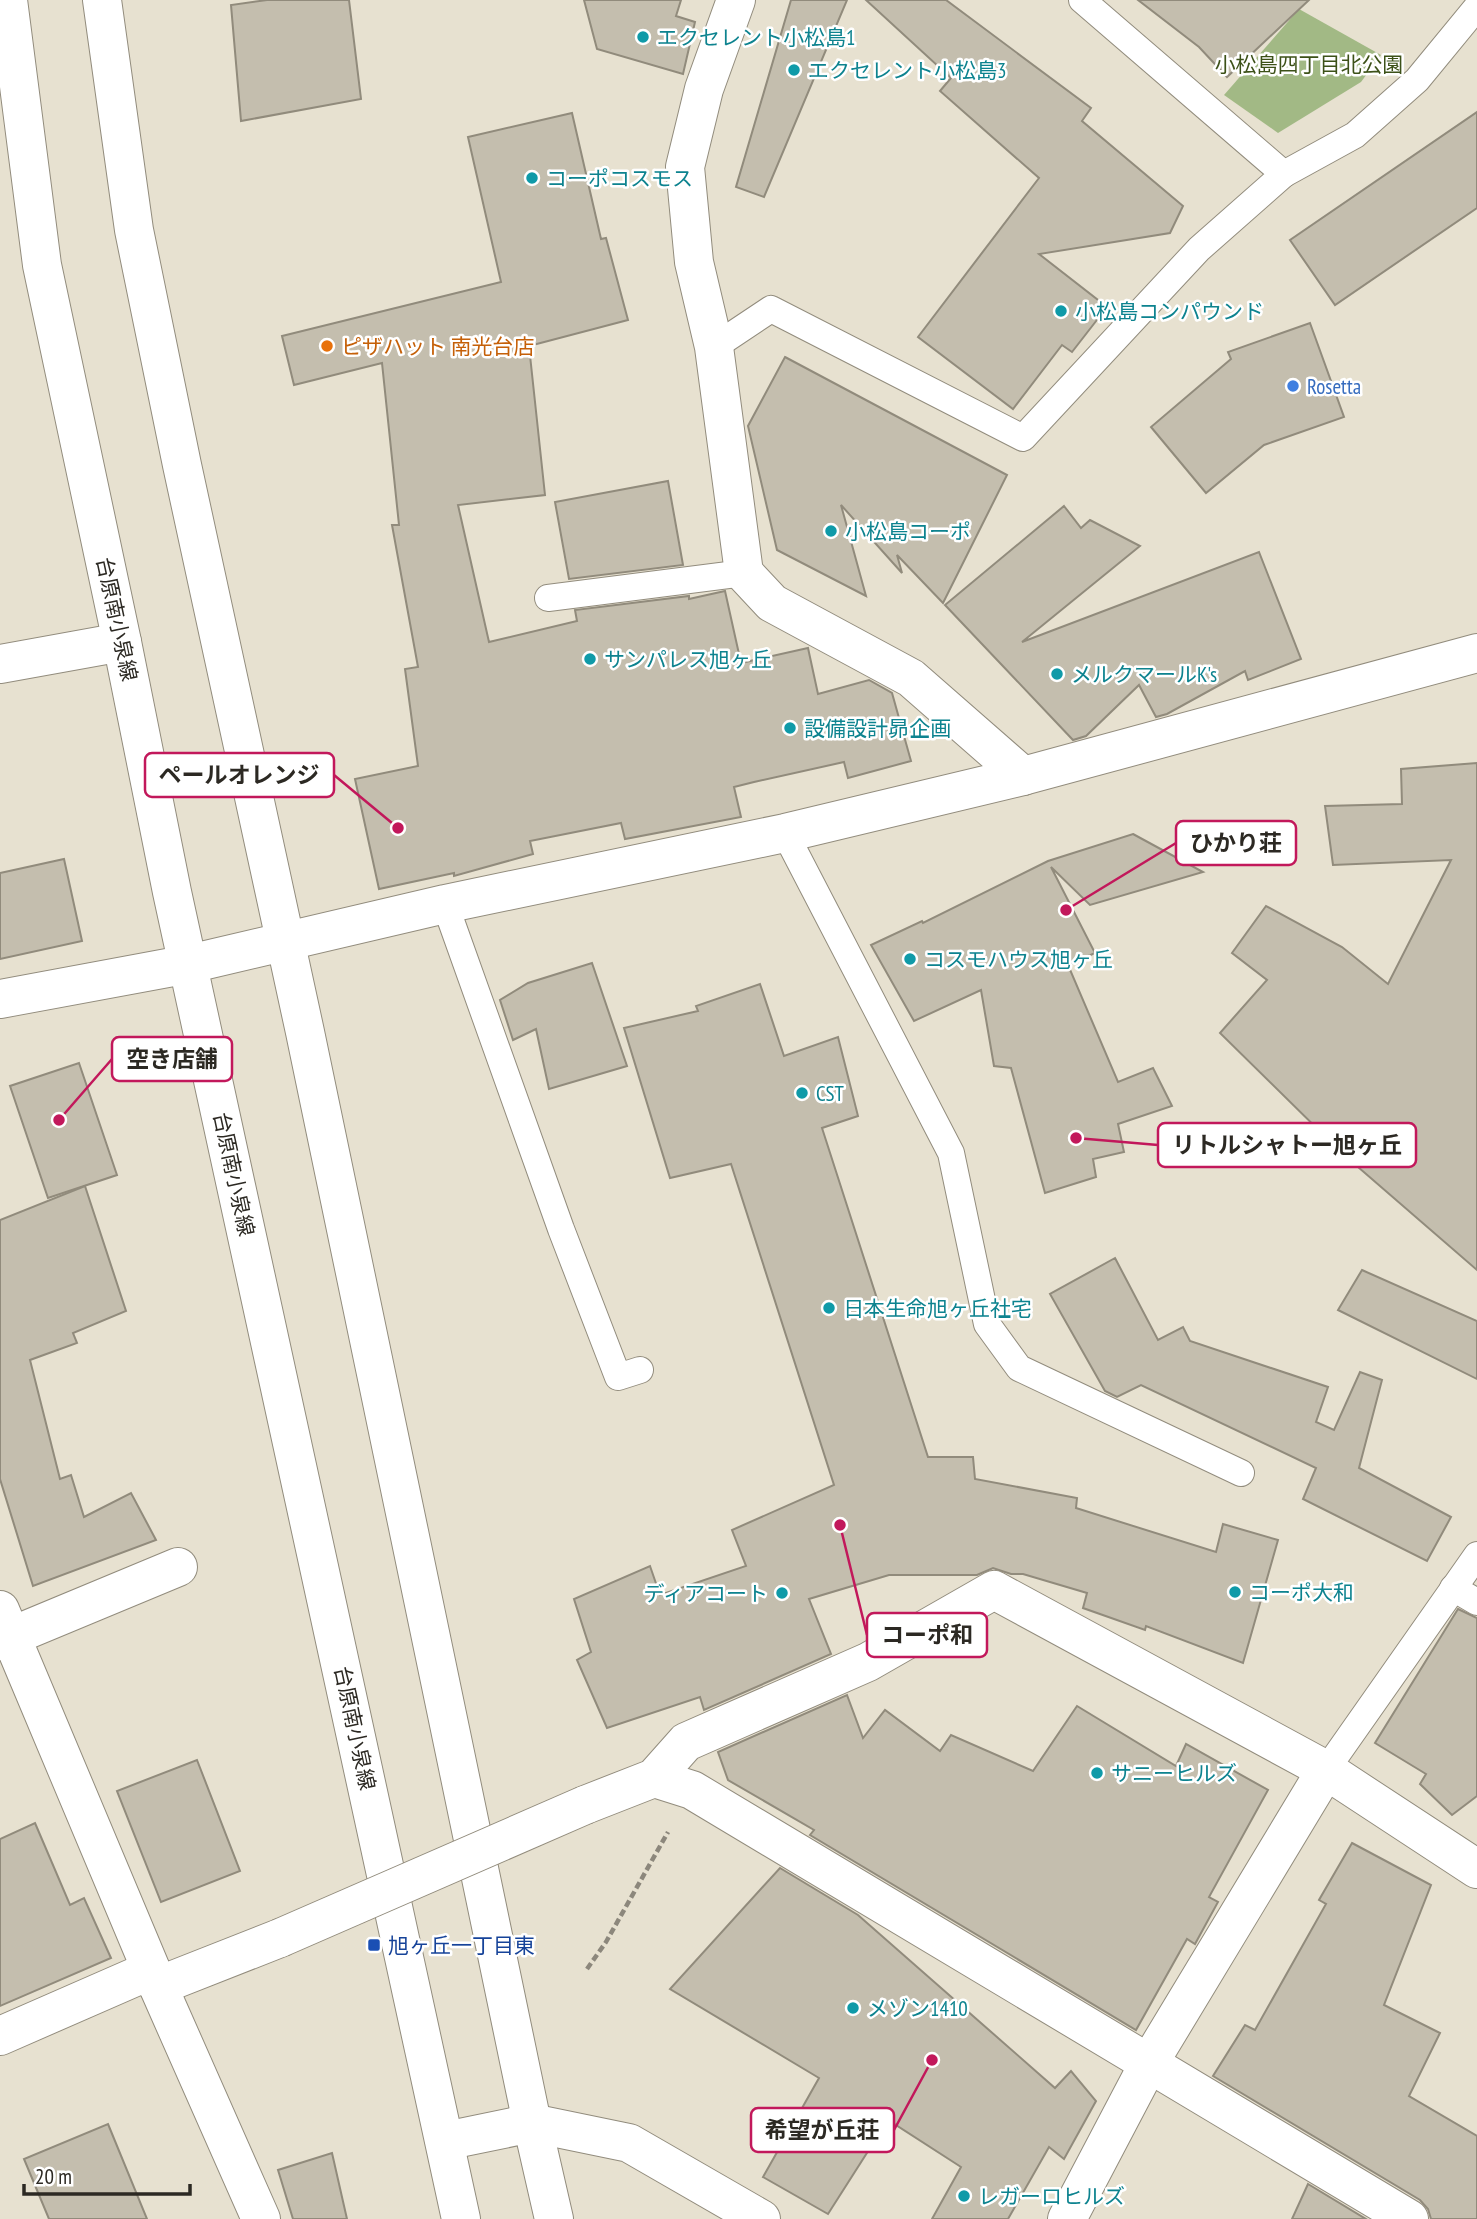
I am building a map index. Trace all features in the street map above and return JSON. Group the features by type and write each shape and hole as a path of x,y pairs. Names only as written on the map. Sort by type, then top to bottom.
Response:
{"street":[{"name":"台原南小泉線","path":"8,0 43,265 172,892 461,2219"},
{"path":"102,0 134,230 184,479 305,1032 554,2219"},
{"path":"736,0 704,89 685,167 694,262 714,346 744,573 772,603 911,678 1023,776"},
{"path":"0,664 122,642"},
{"path":"0,999 189,964 445,904 785,833 1023,776 1477,653"},
{"path":"178,1567 4,1629 261,2219"},
{"path":"0,2036 154,1978 280,1938 584,1805 654,1778 687,1742 868,1662 994,1590 1326,1770 1477,1869"},
{"path":"1067,2219 1149,2063 1326,1770"},
{"path":"654,1778 692,1790 1409,2219"},
{"path":"445,2141 532,2123 629,2143 761,2219"}],"lane":[{"path":"1082,0 1284,174"},
{"path":"714,346 771,309 1023,438 1199,249 1284,174 1355,135 1417,80 1477,7"},
{"path":"548,598 744,573"},
{"path":"785,833 951,1153 987,1324 1019,1368 1241,1473"},
{"path":"445,904 561,1229 618,1377 640,1370"},
{"path":"1326,1770 1477,1555"},
{"path":"1453,1588 1477,1602"}],"path":[{"path":"587,1969 606,1942 673,1824"}],"green space":[{"name":"小松島四丁目北公園","path":"1299,9 1381,55 1361,82 1278,133 1224,95"}],"building":[{"path":"267,0 349,0 361,99 241,121 231,5"},
{"name":"エクセレント小松島1","path":"584,0 681,0 676,16 695,22 683,74 597,49"},
{"name":"エクセレント小松島3","path":"791,0 847,0 764,197 736,187"},
{"path":"866,0 946,0 1091,108 1082,121 1183,206 1170,233 1039,254 1107,307 1072,352 1062,345 1013,409 918,337 1039,178 940,91 951,78"},
{"path":"1138,0 1309,0 1227,77 1199,47"},
{"path":"1477,112 1477,208 1335,305 1290,240"},
{"path":"572,113 601,239 606,238 628,320 529,346 545,495 458,505 489,642 577,621 575,610 689,596 689,599 725,591 741,663 808,648 818,694 869,680 892,693 911,761 848,778 844,762 754,782 734,787 741,817 625,839 621,823 530,841 533,854 454,876 454,873 379,889 355,779 418,766 405,669 418,667 392,525 399,525 382,363 294,385 282,336 501,282 468,137"},
{"path":"1310,323 1344,417 1264,445 1206,493 1151,427 1231,359 1228,352"},
{"path":"785,357 1007,475 943,603 897,555 902,573 841,505 866,596 777,550 748,426"},
{"path":"668,481 683,565 569,579 555,502"},
{"path":"1064,506 1081,528 1090,520 1140,546 1022,642 1259,552 1301,659 1248,680 1245,671 1167,714 1156,717 1139,685 1086,736 1073,740 945,605"},
{"path":"1477,763 1477,1270 1343,1154 1220,1033 1267,980 1232,953 1266,906 1342,947 1388,984 1451,860 1333,865 1325,806 1402,804 1401,769"},
{"path":"1133,834 1203,872 1090,905 1051,867 1095,953 1068,965 1118,1082 1153,1068 1172,1106 1118,1124 1124,1152 1093,1159 1096,1177 1045,1193 1011,1068 994,1066 981,990 914,1021 871,945 922,921 923,923 1048,861"},
{"path":"64,859 82,941 0,959 0,873"},
{"path":"592,963 627,1066 549,1089 536,1029 513,1040 500,1000 528,983"},
{"path":"760,984 784,1056 838,1037 858,1116 822,1128 928,1457 973,1457 975,1479 1077,1498 1076,1508 1216,1552 1223,1524 1278,1540 1243,1663 1146,1626 1145,1630 1083,1608 1087,1593 1023,1574 1011,1574 993,1568 977,1575 889,1575 809,1599 831,1654 704,1710 700,1697 607,1728 577,1660 591,1652 574,1599 650,1566 660,1595 746,1566 732,1530 834,1485 731,1164 670,1178 624,1028 698,1011 696,1006"},
{"path":"79,1063 117,1175 48,1198 10,1086"},
{"path":"85,1186 126,1311 73,1333 77,1343 30,1360 60,1479 71,1475 84,1517 131,1493 156,1540 33,1586 0,1479 0,1220"},
{"path":"1115,1258 1158,1340 1183,1327 1190,1341 1328,1387 1316,1422 1334,1430 1360,1372 1382,1380 1359,1468 1451,1517 1427,1561 1303,1499 1316,1468 1141,1385 1117,1397 1105,1391 1050,1294"},
{"path":"1362,1270 1477,1321 1477,1379 1338,1310"},
{"path":"1458,1609 1477,1618 1477,1796 1452,1815 1420,1784 1426,1774 1375,1743"},
{"path":"847,1695 863,1738 885,1710 940,1751 951,1735 1033,1771 1077,1706 1176,1766 1186,1744 1268,1790 1209,1897 1218,1902 1195,1944 1187,1939 1136,2030 810,1835 814,1830 728,1780 718,1752"},
{"path":"197,1760 240,1871 161,1902 117,1791"},
{"path":"35,1823 70,1905 84,1898 111,1958 0,2006 0,1839"},
{"path":"1352,1843 1431,1885 1384,2005 1440,2033 1409,2096 1477,2136 1477,2219 1431,2219 1428,2209 1420,2200 1213,2076 1245,2025 1255,2030 1326,1904 1319,1900"},
{"path":"780,1868 858,1915 1055,2088 1071,2071 1096,2101 1064,2159 1049,2147 1008,2219 932,2219 961,2167 888,2120 828,2214 763,2177 819,2078 670,1989"},
{"path":"108,2124 147,2219 49,2219 24,2159"},
{"path":"332,2153 347,2219 293,2219 278,2170"},
{"path":"1308,2184 1366,2219 1292,2219"}],"place":[{"name":"エクセレント小松島1","path":"643,37"},
{"name":"エクセレント小松島3","path":"794,70"},
{"name":"コーポコスモス","path":"532,178"},
{"name":"小松島コンパウンド","path":"1061,311"},
{"name":"ピザハット 南光台店","path":"327,346"},
{"name":"Rosetta","path":"1293,386"},
{"name":"小松島コーポ","path":"831,531"},
{"name":"サンパレス旭ヶ丘","path":"590,659"},
{"name":"メルクマールK's","path":"1057,674"},
{"name":"設備設計昴企画","path":"790,728"},
{"name":"ペールオレンジ","path":"398,828"},
{"name":"ひかり荘","path":"1066,910"},
{"name":"コスモハウス旭ヶ丘","path":"910,959"},
{"name":"CST","path":"802,1093"},
{"name":"空き店舗","path":"59,1120"},
{"name":"リトルシャトー旭ヶ丘","path":"1076,1138"},
{"name":"日本生命旭ヶ丘社宅","path":"829,1308"},
{"name":"コーポ和","path":"840,1525"},
{"name":"コーポ大和","path":"1235,1592"},
{"name":"ディアコート","path":"782,1593"},
{"name":"サニーヒルズ","path":"1097,1773"},
{"name":"旭ヶ丘一丁目東","path":"374,1945"},
{"name":"メゾン1410","path":"853,2008"},
{"name":"希望が丘荘","path":"932,2060"},
{"name":"レガーロヒルズ","path":"964,2196"}]}
